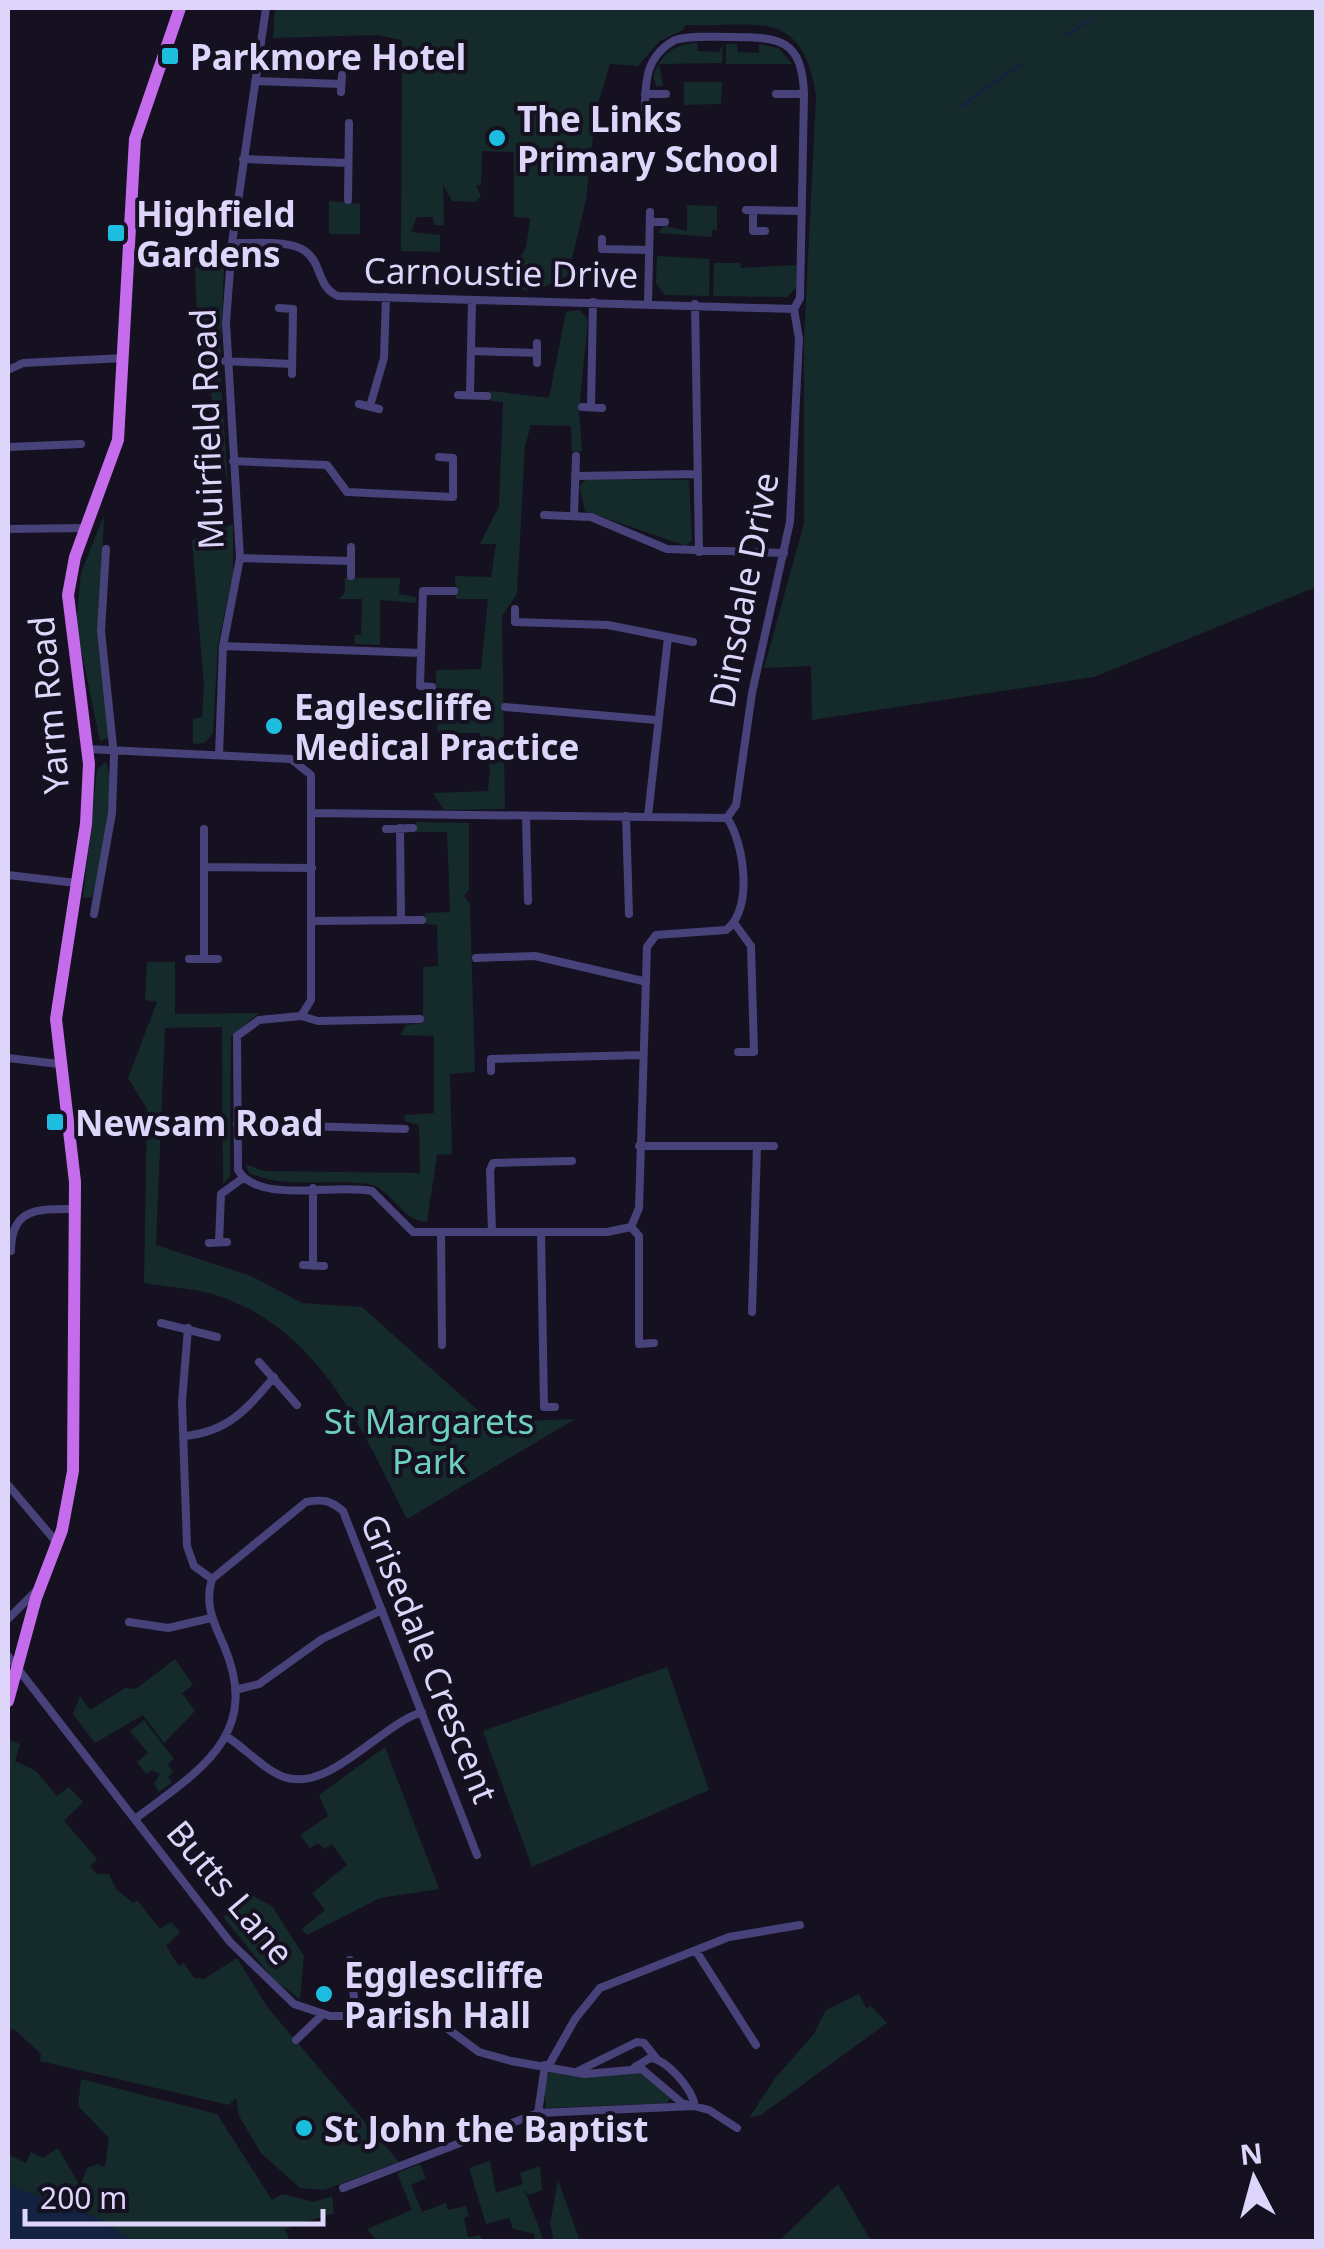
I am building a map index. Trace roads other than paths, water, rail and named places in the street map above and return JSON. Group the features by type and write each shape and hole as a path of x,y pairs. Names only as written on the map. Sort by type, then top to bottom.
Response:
{"main road":[{"name":"Yarm Road","path":"8,1701 40,1588 58,1544 73,1471 74,1154 59,1064 58,996 88,806 88,749 67,609 70,575 118,440 136,134 180,8"}],"street":[{"name":"Muirfield Road","path":"219,756 224,646 240,558 225,361 232,243 266,8"},
{"name":"Dinsdale Drive","path":"645,94 651,61 675,40 776,39 793,50 803,73 800,298 794,309 799,338 796,471 784,554 752,693 736,805 727,818"},
{"path":"256,81 341,84"},
{"path":"645,111 645,94 666,94"},
{"path":"776,94 804,94"},
{"path":"348,200 349,123"},
{"path":"244,159 348,163"},
{"path":"765,230 753,231 749,210 802,211"},
{"path":"648,303 650,217 665,222"},
{"path":"602,239 602,250 649,250"},
{"name":"Carnoustie Drive","path":"232,243 298,247 312,258 320,282 332,293 386,298 794,309"},
{"path":"359,404 374,407 384,358 386,298"},
{"path":"470,395 472,300"},
{"path":"591,408 593,302"},
{"path":"696,304 700,552"},
{"path":"225,361 292,369 293,308 279,308"},
{"path":"471,351 537,358 538,343"},
{"path":"8,370 23,363 124,358"},
{"path":"458,395 488,396"},
{"path":"8,447 81,444"},
{"path":"332,469 334,454"},
{"path":"574,515 576,456"},
{"path":"233,461 327,464 347,492 453,496 454,458 440,457"},
{"path":"575,476 698,474"},
{"path":"544,515 574,515 615,524 667,548 784,554"},
{"path":"8,529 86,528"},
{"path":"351,547 351,576"},
{"path":"94,914 91,903 112,813 114,749 102,631 106,549"},
{"path":"240,558 350,561"},
{"path":"432,686 420,686 423,591 454,591"},
{"path":"515,609 515,622 571,621 692,642"},
{"path":"648,816 668,637"},
{"path":"224,646 421,653"},
{"path":"505,706 656,720"},
{"path":"517,720 519,708"},
{"path":"88,749 300,762 312,778 313,813 311,1000 304,1013"},
{"path":"313,813 727,818 738,834 741,872 741,905 735,924 726,930 656,935 646,948 639,1208 631,1227"},
{"path":"526,816 528,901"},
{"path":"626,816 629,914"},
{"path":"386,828 414,828"},
{"path":"400,828 401,920"},
{"path":"204,830 204,959"},
{"path":"204,867 312,868"},
{"path":"8,876 76,884"},
{"path":"311,921 422,920"},
{"path":"735,924 752,946 754,1052 738,1052"},
{"path":"476,958 534,956 643,981"},
{"path":"190,960 218,959"},
{"path":"420,1020 318,1021 304,1013 259,1020 237,1036 238,1170 243,1178 260,1190 372,1191 413,1232 631,1227"},
{"path":"491,1072 491,1060 641,1055"},
{"path":"8,1058 59,1064"},
{"path":"237,1124 405,1129"},
{"path":"639,1146 774,1146"},
{"path":"752,1312 757,1146"},
{"path":"492,1232 488,1164 553,1166 572,1161"},
{"path":"218,1242 221,1194 243,1178"},
{"path":"313,1188 308,1266 324,1266"},
{"path":"10,1250 12,1231 23,1214 42,1208 75,1209"},
{"path":"631,1227 639,1236 639,1344 654,1343"},
{"path":"440,1232 437,1330 442,1346"},
{"path":"541,1232 544,1407 555,1407"},
{"path":"740,1301 753,1301"},
{"path":"161,1322 218,1337"},
{"path":"135,1819 203,1764 226,1736 235,1716 239,1688 212,1618 212,1579 196,1568 188,1551 182,1386 188,1328"},
{"path":"259,1362 297,1406"},
{"path":"184,1436 222,1428 274,1378"},
{"path":"8,1484 58,1544"},
{"name":"Grisedale Crescent","path":"212,1579 306,1502 332,1501 343,1511 478,1855"},
{"path":"8,1619 40,1588"},
{"path":"239,1688 260,1684 322,1639 382,1610"},
{"path":"129,1622 175,1628 212,1618"},
{"name":"Butts Lane","path":"8,1656 230,1942 281,1996 322,2015 429,2016 480,2052 576,2072 635,2068"},
{"path":"226,1736 278,1775 310,1778 345,1762 398,1721 422,1712"},
{"path":"538,2113 547,2065 576,2017 600,1988 728,1937 800,1925"},
{"path":"696,1951 756,2045"},
{"path":"350,1960 356,2017"},
{"path":"296,2040 322,2015"},
{"path":"576,2072 641,2042 690,2092 695,2106"},
{"path":"635,2068 656,2058"},
{"path":"635,2068 649,2072 682,2103 737,2128"},
{"path":"344,2188 538,2113 695,2106"}],"water":[{"path":"8,2185 93,2216 133,2241 8,2241"}],"waterway":[{"path":"1067,35 1091,20"},
{"path":"961,106 1021,64"}],"place":[{"name":"Parkmore Hotel","path":"170,56"},
{"name":"The Links Primary School","path":"497,138"},
{"name":"Highfield Gardens","path":"116,233"},
{"name":"Eaglescliffe Medical Practice","path":"274,726"},
{"name":"Newsam Road","path":"55,1122"},
{"name":"Egglescliffe Parish Hall","path":"324,1994"},
{"name":"St John the Baptist","path":"304,2128"}],"park label":[{"name":"St Margarets Park","path":"429,1440"}]}
